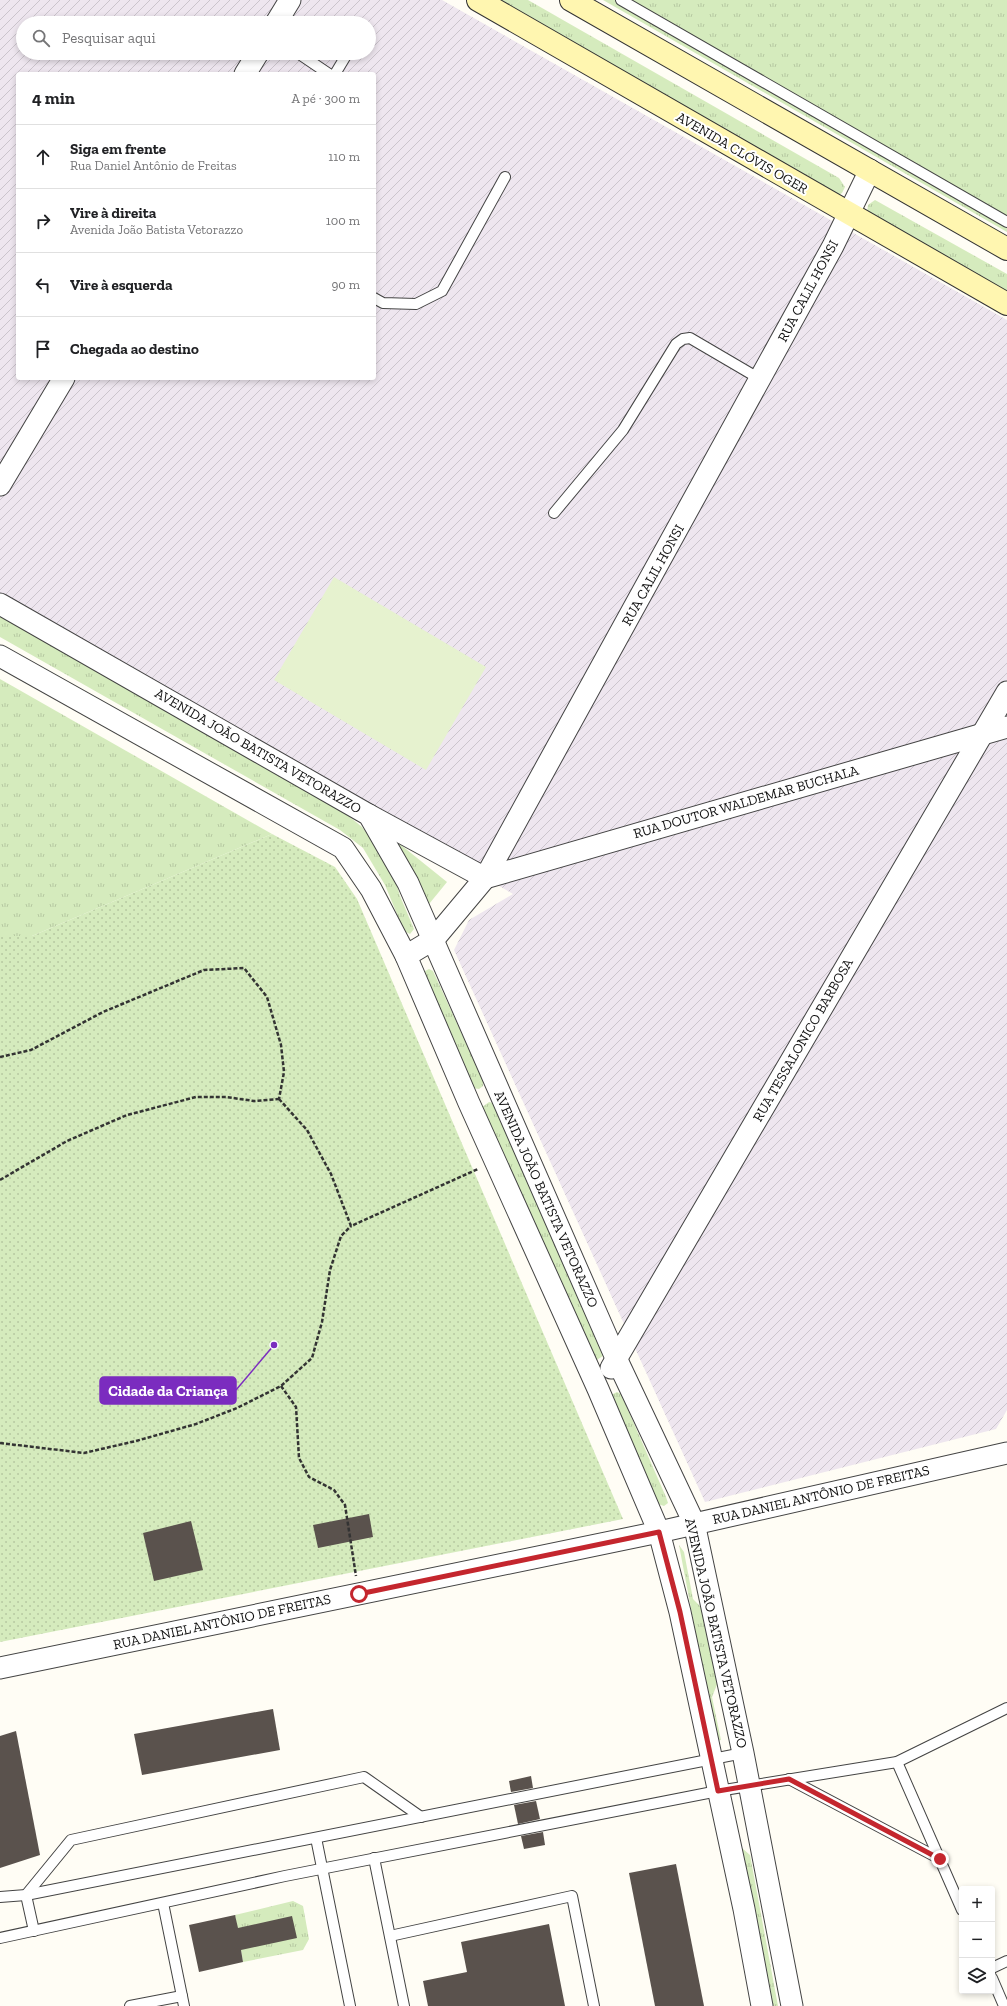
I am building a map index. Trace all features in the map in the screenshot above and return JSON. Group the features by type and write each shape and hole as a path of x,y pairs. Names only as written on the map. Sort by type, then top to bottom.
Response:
{"main road":[{"name":"AVENIDA CLÓVIS OGER","path":"478,0 1007,304"},
{"path":"572,0 1007,250"}],"street":[{"path":"280,16 290,0"},
{"path":"247,72 254,60"},
{"name":"RUA CALIL HONSI","path":"406,956 434,940 486,878 833,246 870,170"},
{"path":"0,485 63,380"},
{"name":"AVENIDA JOÃO BATISTA VETORAZZO","path":"0,604 369,815 408,883 616,1358 694,1524 743,1753 792,2006"},
{"path":"0,656 343,848 371,889 406,956 469,1103 598,1388 659,1532 680,1612 744,1909 762,2006"},
{"name":"RUA TESSALONICO BARBOSA","path":"598,1388 1007,692"},
{"name":"RUA DOUTOR WALDEMAR BUCHALA","path":"486,878 1007,727"},
{"path":"369,815 486,878"},
{"path":"469,1103 498,1089"},
{"name":"RUA DANIEL ANTÔNIO DE FREITAS","path":"0,1668 659,1532 1007,1453"}],"lane":[{"path":"621,0 1007,222"},
{"path":"308,60 326,72"},
{"path":"336,72 343,60"},
{"path":"376,299 383,303 416,304 442,291 505,177"},
{"path":"554,514 623,430 676,344 684,339 690,338 760,379"},
{"path":"0,1938 374,1858 749,1785 897,1762 1007,1708"},
{"path":"0,1897 26,1895 743,1753"},
{"path":"897,1762 959,1903"},
{"path":"26,1895 71,1840 364,1777 421,1817"},
{"path":"789,1779 940,1859"},
{"path":"316,1838 350,2006"},
{"path":"374,1858 404,2006"},
{"path":"26,1895 34,1931"},
{"path":"390,1936 572,1896 594,2006"},
{"path":"130,2006 183,2001 162,1903"},
{"path":"995,1967 1007,1962"},
{"path":"995,1985 1004,2006"}],"path":[{"path":"0,1057 31,1050 103,1012 204,970 244,968 267,997 281,1046 284,1072 279,1099"},
{"path":"0,1180 67,1141 127,1115 196,1097 226,1097 254,1101 279,1099"},
{"path":"279,1099 307,1130 331,1174 351,1226"},
{"path":"0,1443 84,1454 196,1424 237,1408 281,1386 312,1358 322,1322 330,1270 341,1236 351,1226 495,1161"},
{"path":"281,1386 296,1408 298,1458 310,1477 334,1490 345,1505 359,1594"}],"shaded area":[{"path":"0,0 442,0 1007,320 1007,1410 996,1429 705,1502 454,950 469,920 513,894 0,593"}],"green space":[{"path":"492,0 528,0 839,178 845,187 842,193 835,198"},
{"path":"603,0 1007,0 1007,232"},
{"path":"875,200 1007,274 1007,295 867,212 868,205"},
{"path":"334,577 486,667 426,770 274,680"},
{"path":"0,614 339,808 362,827 375,844 395,879 400,896 414,929 410,934 404,931 385,885 363,848 340,830 0,637"},
{"path":"0,679 272,834 32,936 0,936"},
{"path":"386,833 447,882 425,909"},
{"path":"272,834 335,867 357,899 623,1519 0,1642 0,936 32,936"},
{"path":"429,969 433,971 483,1080 483,1086 479,1089 473,1088 422,976 425,971"},
{"path":"489,1102 493,1103 603,1351 603,1356 595,1361 481,1108"},
{"path":"617,1392 621,1394 666,1497 668,1503 664,1506 658,1504 611,1395"},
{"path":"679,1545 684,1552 693,1599 705,1611 718,1682 712,1697 721,1740 716,1741"},
{"path":"733,1806 742,1848 750,1855 778,2006 766,2006 728,1808"},
{"path":"293,1901 303,1906 309,1939 303,1950 243,1962 235,1915"}],"building":[{"path":"369,1514 373,1537 318,1548 313,1525"},
{"path":"191,1521 203,1570 154,1581 143,1533"},
{"path":"273,1709 280,1750 142,1775 134,1734"},
{"path":"16,1731 40,1855 0,1868 0,1736"},
{"path":"531,1776 533,1788 511,1792 509,1781"},
{"path":"536,1801 540,1819 518,1824 514,1805"},
{"path":"543,1832 545,1845 524,1849 521,1836"},
{"path":"676,1864 704,2006 655,2006 629,1873"},
{"path":"235,1915 238,1928 292,1916 297,1938 241,1950 243,1962 199,1972 189,1925"},
{"path":"549,1924 565,2006 428,2006 423,1981 467,1972 461,1942"}],"place":[{"name":"Cidade da Criança","path":"274,1345"}],"route":[{"path":"359,1594 659,1532 680,1612 718,1791 789,1779 940,1859"}]}
